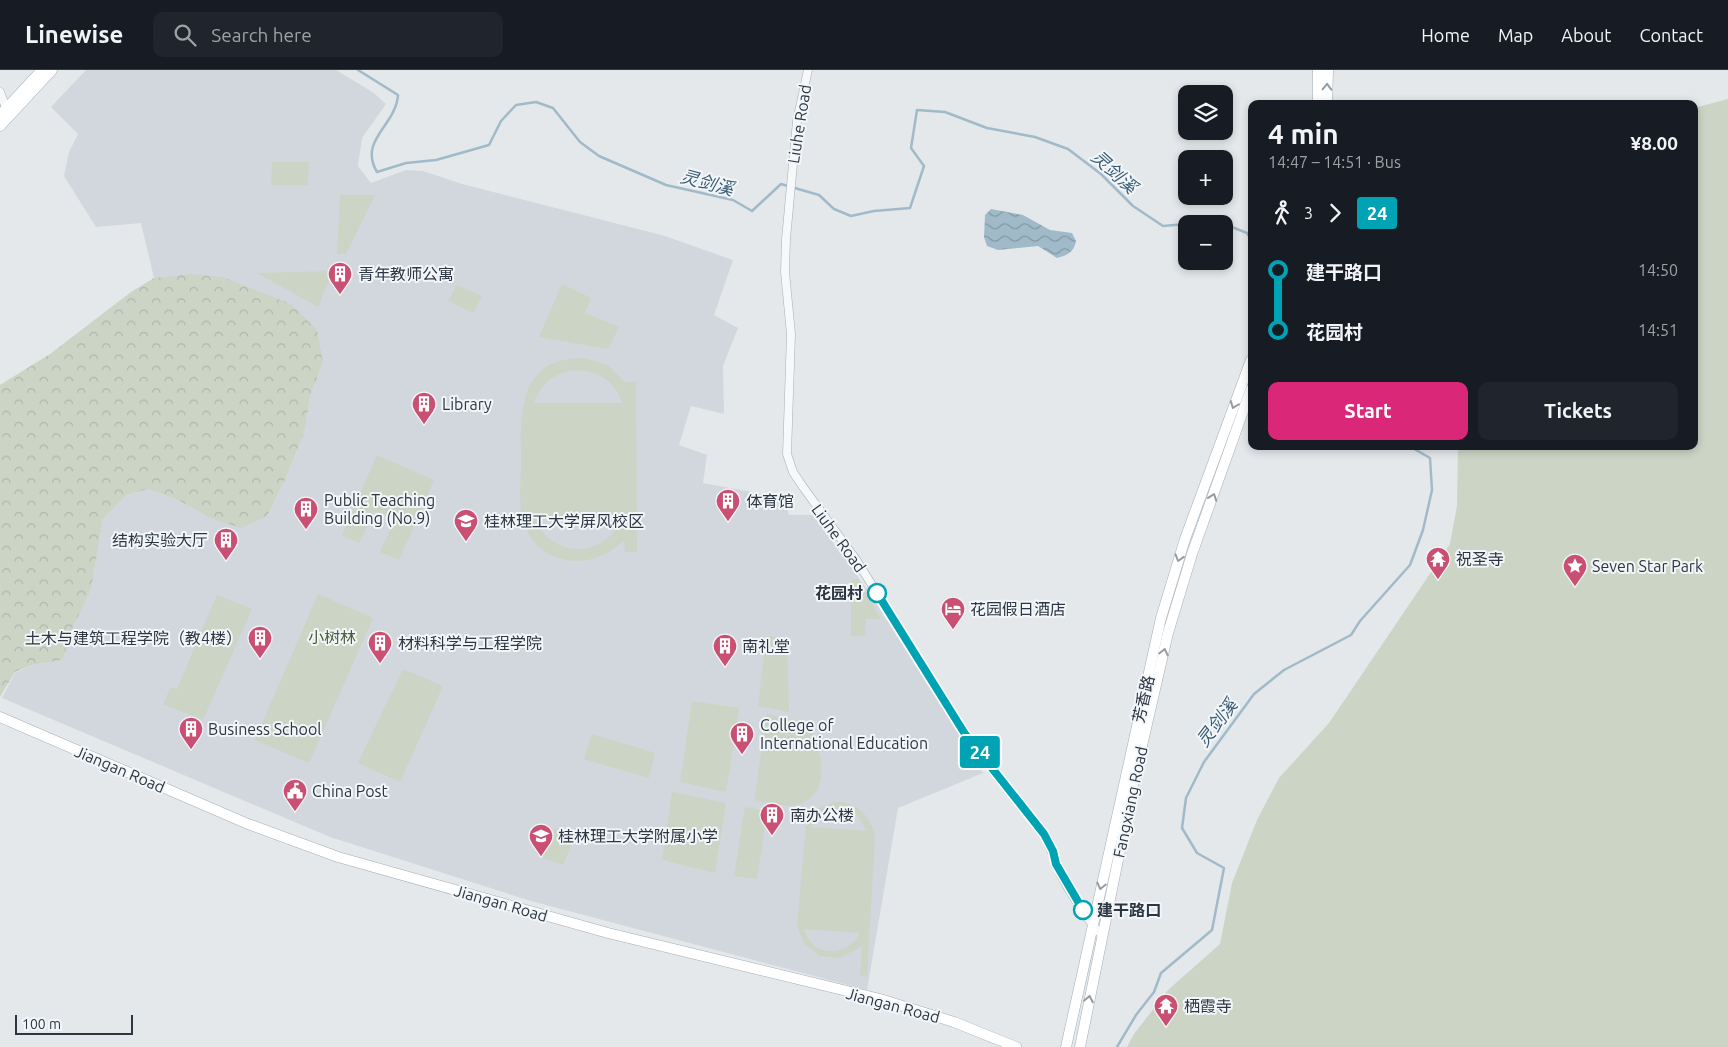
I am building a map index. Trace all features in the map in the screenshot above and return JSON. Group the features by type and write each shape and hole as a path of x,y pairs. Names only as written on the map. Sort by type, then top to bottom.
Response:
{"main road":[{"path":"0,126 5,114 42,70"},
{"path":"5,114 52,70"},
{"path":"1318,70 1318,100"},
{"path":"1327,100 1328,70"},
{"name":"芳香路","path":"1066,1047 1161,618 1185,539 1248,368"},
{"name":"Fangxiang Road","path":"1080,1047 1135,776 1168,633 1192,554 1248,397"},
{"name":"Jiangan Road","path":"0,717 248,824 338,857 608,933 880,1000 954,1022 1016,1047"}],"street":[{"name":"Liuhe Road","path":"808,70 797,120 788,195 785,272 791,334 787,454 793,472 860,566 965,734 1044,834 1053,851 1056,864 1092,925 1102,935"},
{"path":"0,92 5,114"}],"shaded area":[{"name":"桂林理工大学屏风校区","path":"86,70 336,70 374,93 386,104 362,138 358,166 371,183 406,170 423,171 462,184 665,236 733,260 714,315 738,328 723,366 724,414 691,406 679,445 707,455 703,483 784,498 789,515 813,515 871,595 983,773 898,808 867,990 531,901 330,837 2,698 15,673 31,665 63,660 71,631 91,590 103,519 127,495 148,489 178,500 210,518 267,516 286,478 305,430 310,397 323,362 189,274 154,278 141,223 96,227 64,176 69,152 78,134 51,107"}],"green space":[{"name":"Seven Star Park","path":"1728,99 1728,1047 1127,1047 1134,1034 1168,990 1220,944 1232,883 1257,820 1279,778 1329,723 1450,544 1457,506 1458,450 1698,450 1698,107"},
{"path":"272,162 309,162 308,185 271,185"},
{"path":"340,195 375,195 346,254 337,254"},
{"path":"333,271 318,307 257,273"},
{"path":"189,274 222,277 291,304 317,330 323,362 310,397 305,430 286,478 267,516 241,528 210,518 178,500 148,489 127,495 103,519 91,590 71,631 63,660 31,665 15,672 0,697 0,385 50,354 131,292 154,278"},
{"path":"562,284 591,298 585,313 619,327 608,349 539,337"},
{"path":"457,285 482,296 473,313 448,301"},
{"path":"584,358 608,365 625,382 636,382 637,552 625,552 624,540 613,550 600,557 572,561 558,558 545,552 526,529 521,513 520,497 523,409 527,393 534,378 545,367 562,360","holes":["574,370 590,372 604,378 615,389 622,403 534,403 540,390 549,380","535,519 622,519 614,532 603,542 591,547 578,549 565,547 553,542 543,532"]},
{"path":"377,455 434,480 399,560 380,552 395,519 375,511 359,543 342,535"},
{"path":"858,579 881,619 866,619 865,636 851,636 851,581"},
{"name":"小树林","path":"318,594 373,618 309,763 255,740"},
{"path":"217,595 252,609 203,720 163,704 171,687 177,689"},
{"path":"766,636 787,638 789,712 758,706"},
{"path":"403,669 443,686 400,782 358,763"},
{"path":"692,701 739,708 726,792 680,782"},
{"path":"767,714 796,721 810,727 815,738 821,762 821,774 819,785 814,794 805,802 788,806 754,800"},
{"path":"592,734 655,753 649,778 584,759"},
{"path":"672,792 726,803 715,873 662,860"},
{"path":"835,802 850,804 866,816 873,829 875,836 867,977 860,976 862,946 840,958 820,956 804,944 797,926 806,825 817,809","holes":["840,809 858,816 867,831 811,827 823,813","804,929 860,933 847,947 830,951 822,950 814,945 808,939"]},
{"path":"745,807 767,811 757,879 734,876"},
{"path":"555,828 575,836 563,865 543,858"}],"water":[{"path":"991,209 1023,215 1050,230 1072,233 1076,241 1074,248 1067,254 1057,258 1038,246 998,250 987,246 984,237 985,215"}],"waterway":[{"name":"灵剑溪","path":"358,70 398,95 396,106 375,142 372,151 372,161 377,172 406,163 436,160 489,145 501,121 516,105 536,102 553,108 580,142 599,156 666,185 733,200 752,211 781,184 819,195 834,209 851,216 874,211 910,208 924,166 911,148 917,110 945,112 987,128 1035,137 1068,149 1101,174 1133,206 1163,226 1178,225"},
{"name":"灵剑溪","path":"1233,228 1248,234"},
{"name":"灵剑溪","path":"1117,1047 1136,1015 1154,992 1161,973 1212,930 1224,868 1197,853 1182,828 1186,798 1204,762 1254,694 1284,670 1351,635 1360,621 1410,565 1423,530 1432,490 1430,458 1416,450"}],"bus line":[{"name":"24","path":"877,593 965,734 1044,834 1053,851 1056,864 1083,910"}],"place":[{"name":"青年教师公寓","path":"340,295"},
{"name":"Library","path":"424,425"},
{"name":"体育馆","path":"728,522"},
{"name":"Public Teaching Building (No.9)","path":"306,530"},
{"name":"桂林理工大学屏风校区","path":"466,542"},
{"name":"结构实验大厅","path":"226,561"},
{"name":"祝圣寺","path":"1438,580"},
{"name":"Seven Star Park","path":"1575,587"},
{"name":"花园村","path":"877,593"},
{"name":"花园假日酒店","path":"953,630"},
{"name":"土木与建筑工程学院（教4楼）","path":"260,659"},
{"name":"材料科学与工程学院","path":"380,664"},
{"name":"南礼堂","path":"725,667"},
{"name":"Business School","path":"191,750"},
{"name":"College of International Education","path":"742,755"},
{"name":"China Post","path":"295,812"},
{"name":"南办公楼","path":"772,836"},
{"name":"桂林理工大学附属小学","path":"541,857"},
{"name":"建干路口","path":"1083,910"},
{"name":"栖霞寺","path":"1166,1027"}]}
